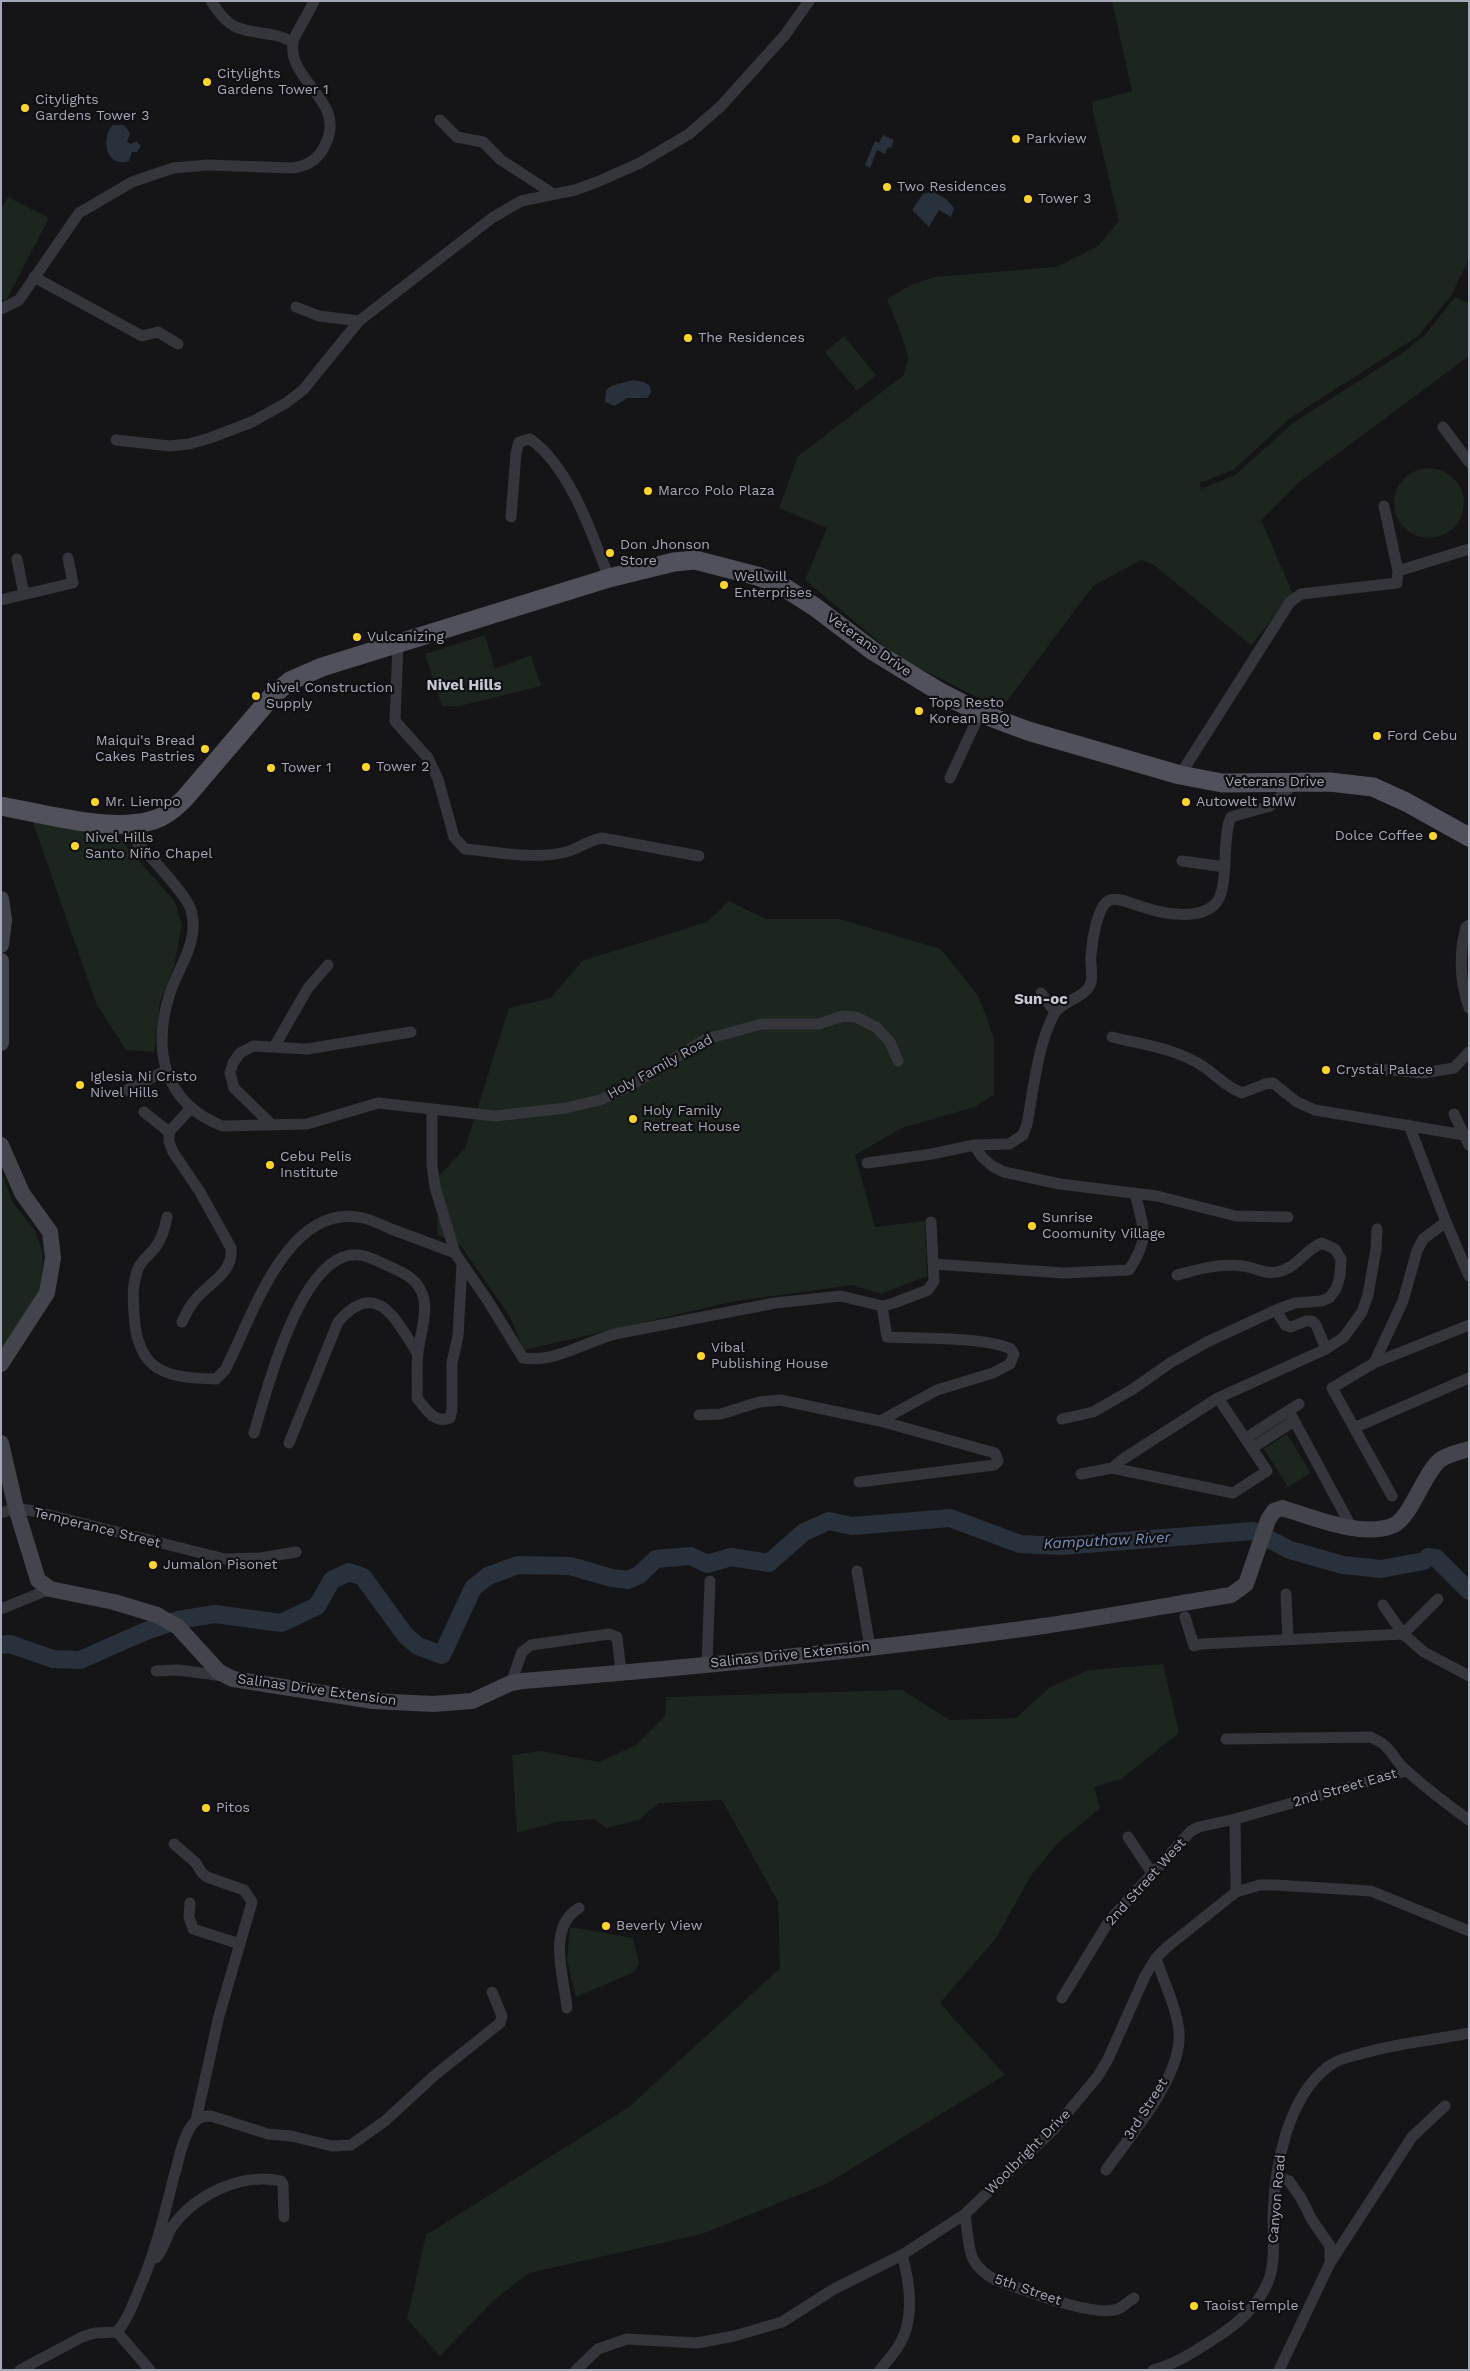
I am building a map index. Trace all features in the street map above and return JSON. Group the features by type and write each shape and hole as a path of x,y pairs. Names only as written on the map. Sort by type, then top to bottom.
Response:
{"main road":[{"name":"Veterans Drive","path":"1,806 121,825 151,821 172,810 273,695 290,680 322,667 609,578 674,562 695,560 757,576 779,584 815,607 873,651 902,670 980,713 1028,731 1180,775 1222,783 1330,782 1373,787 1406,802 1469,837"}],"street":[{"path":"211,1 220,14 234,26 281,35 292,42"},
{"path":"1,309 19,300 79,213 132,182 173,168 207,165 293,168 306,166 322,152 330,136 330,122 324,103 296,65 292,42 314,1"},
{"path":"116,440 169,446 183,444 210,438 252,422 286,403 303,390 359,321 492,218 521,201 552,193 575,190 597,182 640,163 689,134 721,106 779,42 809,1"},
{"path":"440,120 457,137 483,142 501,160 552,193"},
{"path":"34,277 142,336 158,332 178,344"},
{"path":"296,308 319,316 359,321"},
{"path":"1443,427 1469,462"},
{"path":"511,517 518,442 530,440 557,465 590,532 609,578"},
{"path":"1180,775 1230,693 1290,602 1301,594 1397,583 1398,571 1384,506"},
{"path":"1398,571 1469,549"},
{"path":"1,600 73,583 68,558"},
{"path":"17,560 24,594"},
{"path":"398,643 395,722 428,758 438,779 454,838 465,849 535,856 568,852 589,840 602,838 699,856"},
{"path":"950,778 980,713"},
{"path":"868,1163 932,1154 974,1145 1009,1144 1023,1135 1042,1051 1055,1012 1088,988 1091,981 1091,956 1102,906 1111,900 1123,901 1166,914 1201,912 1217,902 1225,867 1230,818 1270,806 1296,782"},
{"name":"Holy Family Road","path":"121,825 182,894 192,912 192,942 170,994 162,1033 165,1071 175,1090 191,1108 210,1121 222,1126 307,1124 378,1103 495,1116 566,1108 600,1100 630,1086 706,1039 762,1024 819,1024 843,1016 856,1016 876,1027 890,1042 898,1061"},
{"path":"1182,861 1225,867"},
{"path":"1,899 4,920 1,945"},
{"path":"1469,925 1466,927 1463,937 1462,980 1469,1008"},
{"path":"1,961 1,1043"},
{"path":"274,1047 308,988 328,965"},
{"path":"1041,993 1055,1012"},
{"path":"272,1125 234,1088 230,1073 240,1053 253,1046 307,1049 410,1032"},
{"path":"1112,1037 1166,1049 1204,1067 1232,1090 1242,1093 1273,1083 1297,1102 1315,1110 1409,1125 1467,1140"},
{"path":"1377,1069 1423,1072 1454,1068 1469,1052"},
{"path":"123,1092 165,1071"},
{"path":"182,1322 192,1303 220,1276 232,1257 231,1248 200,1192 172,1152 169,1142 169,1132 191,1108"},
{"path":"432,1109 432,1165 435,1187 456,1253 523,1358 532,1359 578,1348 615,1334 753,1306 841,1296 882,1306 894,1303 928,1290 934,1281 930,1222"},
{"path":"144,1112 169,1132"},
{"path":"1454,1114 1467,1140"},
{"path":"1409,1125 1469,1276"},
{"path":"1,1145 22,1193 50,1232 53,1258 47,1293 1,1364"},
{"path":"974,1145 982,1157 992,1166 1004,1172 1060,1184 1134,1193 1236,1216 1288,1217"},
{"path":"933,1264 1064,1273 1129,1270 1143,1245 1143,1226 1134,1193"},
{"path":"167,1217 165,1231 155,1248 139,1266 132,1285 135,1336 148,1362 168,1373 194,1379 216,1379 225,1370 267,1281 280,1260 299,1239 324,1220 363,1218 456,1253"},
{"path":"1374,1363 1403,1301 1416,1251 1423,1239 1446,1222"},
{"path":"1112,1468 1218,1398 1326,1349 1344,1337 1362,1312 1372,1277 1377,1230"},
{"path":"1062,1419 1093,1412 1134,1389 1170,1363 1207,1342 1276,1310 1295,1303 1321,1301 1329,1298 1336,1289 1340,1276 1341,1259 1335,1249 1329,1245 1318,1245 1309,1250 1301,1261 1280,1272 1270,1273 1244,1266 1212,1265 1177,1275"},
{"path":"254,1433 272,1374 300,1303 313,1282 343,1257 366,1256 406,1274 420,1287 424,1302 418,1354 417,1398 435,1418 443,1421 450,1418 452,1410 452,1363 458,1336 462,1265"},
{"path":"289,1443 338,1322 348,1311 362,1302 374,1302 385,1309 397,1322 418,1354"},
{"path":"880,1421 937,1390 993,1373 1010,1364 1014,1354 1011,1349 999,1345 962,1340 887,1337 882,1306"},
{"path":"1276,1310 1285,1324 1292,1327 1306,1321 1312,1321 1316,1325 1326,1349"},
{"path":"1392,1496 1356,1428 1332,1388 1374,1363 1469,1325"},
{"path":"1356,1428 1469,1378"},
{"path":"1081,1474 1112,1468 1233,1493 1267,1471 1218,1398"},
{"path":"698,1415 721,1414 759,1402 780,1400 880,1421 995,1453 998,1461 994,1465 859,1482"},
{"path":"1252,1448 1291,1416 1300,1404"},
{"path":"1246,1438 1291,1416"},
{"path":"1291,1416 1352,1528"},
{"path":"1,1443 9,1511 38,1580 50,1589"},
{"name":"Salinas Drive Extension","path":"50,1589 114,1602 157,1615 178,1627 224,1676 374,1701 433,1704 472,1701 511,1683 870,1647 1046,1626 1230,1595 1246,1584 1268,1520 1274,1511 1282,1508 1352,1528 1382,1528 1395,1524 1406,1512 1435,1465 1442,1459 1469,1449"},
{"name":"Temperance Street","path":"9,1511 225,1559 261,1558 296,1552"},
{"path":"857,1571 870,1647"},
{"path":"707,1664 710,1581"},
{"path":"1,1609 50,1589"},
{"path":"1286,1594 1288,1639"},
{"path":"1185,1617 1194,1646 1288,1639 1403,1634 1438,1599"},
{"path":"1382,1605 1403,1634 1424,1652 1469,1676"},
{"path":"511,1683 522,1652 531,1645 609,1634 618,1637 622,1672"},
{"path":"156,1671 178,1670 224,1676"},
{"path":"1226,1739 1370,1737 1387,1747 1406,1770"},
{"name":"2nd Street East","path":"1235,1819 1406,1770 1469,1820"},
{"path":"1235,1819 1236,1892"},
{"name":"2nd Street West","path":"1062,1998 1109,1921 1191,1831 1199,1827 1235,1819"},
{"path":"1128,1837 1152,1873"},
{"path":"117,2332 127,2318 150,2265 181,2152 188,2131 196,2120 219,2016 250,1915 252,1902 244,1890 207,1877 196,1863 174,1844"},
{"name":"Woolbright Drive","path":"576,2370 598,2349 627,2339 697,2343 734,2336 782,2322 834,2289 902,2255 965,2214 1054,2130 1098,2076 1108,2059 1145,1976 1156,1958 1236,1892 1260,1885 1371,1891 1469,1931"},
{"path":"190,1902 189,1917 193,1929 240,1944"},
{"path":"567,2008 560,1943 564,1924 570,1914 579,1908"},
{"name":"3rd Street","path":"1106,2170 1155,2102 1172,2067 1179,2040 1178,2024 1156,1958"},
{"path":"196,2120 203,2116 211,2116 268,2134 291,2136 332,2146 351,2145 385,2121 435,2075 500,2023 502,2016 492,1992"},
{"name":"Canyon Road","path":"1153,2370 1172,2365 1232,2328 1244,2317 1261,2296 1272,2268 1274,2213 1281,2149 1293,2113 1305,2094 1329,2066 1384,2046 1469,2033"},
{"path":"1279,2370 1330,2263 1412,2137 1445,2106"},
{"path":"1278,2176 1289,2181 1330,2246 1330,2263"},
{"path":"150,2265 166,2244 172,2227 212,2192 227,2186 252,2180 281,2181 283,2184 284,2218"},
{"name":"5th Street","path":"965,2214 971,2258 983,2274 1078,2307 1098,2310 1118,2309 1134,2298"},
{"path":"880,2370 900,2344 907,2324 909,2308 907,2271 902,2255"},
{"path":"20,2370 82,2337 95,2333 117,2332"},
{"path":"117,2332 150,2370"}],"shaded area":[{"path":"1112,1 1469,1 1469,259 1451,296 1417,337 1289,419 1233,470 1200,483 1201,489 1235,475 1293,423 1401,354 1424,336 1455,297 1469,304 1469,356 1298,483 1261,520 1293,594 1251,645 1154,565 1141,560 1093,586 1001,709 897,657 805,580 827,528 779,508 798,456 904,375 908,358 903,339 887,299 911,285 934,277 1056,267 1098,246 1119,221 1092,102 1132,91"},
{"path":"8,197 49,218 6,301 1,299 1,209"},
{"path":"844,336 876,375 857,391 825,352"},
{"path":"1429,468 1442,471 1454,478 1461,490 1464,503 1461,516 1454,528 1442,535 1429,538 1416,535 1404,528 1397,516 1394,503 1397,490 1404,478 1416,471"},
{"path":"485,635 495,669 531,655 541,686 460,706 442,706 425,654"},
{"path":"32,820 118,836 175,902 182,925 174,966 160,1002 154,1052 126,1050 96,1003"},
{"path":"729,901 766,919 839,919 941,949 978,996 994,1040 994,1095 974,1107 902,1128 855,1155 875,1227 925,1221 927,1276 881,1294 853,1285 736,1301 524,1350 509,1315 461,1246 437,1235 439,1176 465,1148 509,1008 551,998 582,961 707,922"},
{"path":"1,1170 13,1203 35,1231 43,1253 42,1287 1,1355"},
{"path":"1287,1434 1311,1473 1288,1487 1264,1449"},
{"path":"1163,1664 1179,1733 1121,1779 1094,1787 1100,1808 1058,1843 1032,1874 996,1938 940,2003 1005,2075 828,2183 702,2234 529,2273 493,2301 440,2356 407,2319 426,2235 629,2107 780,1968 778,1902 722,1800 659,1803 639,1820 606,1828 594,1819 556,1822 517,1833 512,1755 542,1751 599,1762 636,1745 665,1716 666,1697 902,1690 950,1720 1016,1718 1049,1688 1088,1670"},
{"path":"570,1927 633,1938 639,1964 634,1972 576,1997 567,1960"}],"water":[{"path":"113,125 124,125 130,133 127,142 131,144 136,141 141,146 137,152 132,152 129,161 115,161 107,151 107,137"},
{"path":"883,135 894,140 891,148 888,147 885,154 877,150 870,168 865,165 875,141 879,143"},
{"path":"932,191 946,199 954,208 951,217 939,210 929,227 912,210 923,194"},
{"path":"633,380 644,382 650,386 651,393 647,398 627,398 615,406 605,402 606,390 611,386"}],"waterway":[{"name":"Kamputhaw River","path":"1,1645 10,1644 53,1659 80,1660 146,1631 178,1620 215,1614 281,1623 317,1606 332,1580 349,1572 363,1577 406,1636 418,1646 442,1655 473,1588 488,1576 518,1565 570,1566 612,1578 628,1580 639,1575 656,1559 691,1556 707,1564 731,1557 769,1563 804,1532 829,1521 852,1526 950,1518 1020,1544 1060,1546 1253,1531 1290,1550 1343,1565 1381,1569 1424,1561 1428,1557 1436,1558 1469,1591"}],"place":[{"name":"Citylights Gardens Tower 1","path":"207,82"},
{"name":"Citylights Gardens Tower 3","path":"25,108"},
{"name":"Parkview","path":"1016,139"},
{"name":"Two Residences","path":"887,187"},
{"name":"Tower 3","path":"1028,199"},
{"name":"The Residences","path":"688,338"},
{"name":"Marco Polo Plaza","path":"648,491"},
{"name":"Don Jhonson Store","path":"610,553"},
{"name":"Wellwill Enterprises","path":"724,585"},
{"name":"Vulcanizing","path":"357,637"},
{"name":"Nivel Construction Supply","path":"256,696"},
{"name":"Tops Resto Korean BBQ","path":"919,711"},
{"name":"Ford Cebu","path":"1377,736"},
{"name":"Maiqui's Bread Cakes Pastries","path":"205,749"},
{"name":"Tower 2","path":"366,767"},
{"name":"Tower 1","path":"271,768"},
{"name":"Mr. Liempo","path":"95,802"},
{"name":"Autowelt BMW","path":"1186,802"},
{"name":"Dolce Coffee","path":"1433,836"},
{"name":"Nivel Hills Santo Niño Chapel","path":"75,846"},
{"name":"Crystal Palace","path":"1326,1070"},
{"name":"Iglesia Ni Cristo Nivel Hills","path":"80,1085"},
{"name":"Holy Family Retreat House","path":"633,1119"},
{"name":"Cebu Pelis Institute","path":"270,1165"},
{"name":"Sunrise Coomunity Village","path":"1032,1226"},
{"name":"Vibal Publishing House","path":"701,1356"},
{"name":"Jumalon Pisonet","path":"153,1565"},
{"name":"Pitos","path":"206,1808"},
{"name":"Beverly View","path":"606,1926"},
{"name":"Taoist Temple","path":"1194,2306"}],"district":[{"name":"Nivel Hills","path":"464,686"},
{"name":"Sun-oc","path":"1041,1000"}]}
